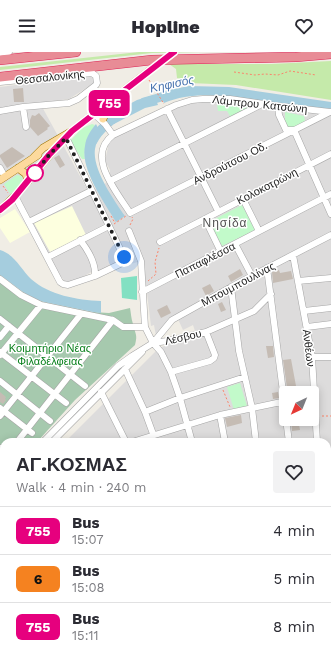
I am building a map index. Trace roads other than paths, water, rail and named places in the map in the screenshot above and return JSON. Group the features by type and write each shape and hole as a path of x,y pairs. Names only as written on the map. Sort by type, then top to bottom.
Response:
{"highway":[{"path":"0,60 76,52"},
{"path":"0,76 152,60 296,57 331,54"}],"main road":[{"path":"34,157 43,148 72,131 87,120 158,64"},
{"path":"87,120 106,126 106,110 111,101"},
{"path":"2,179 34,157 59,144 72,131"},
{"path":"0,210 14,198 59,144"},
{"path":"26,162 34,168 35,173"},
{"path":"18,168 26,174 28,181"}],"street":[{"path":"0,53 9,52"},
{"name":"Θεσσαλονίκης","path":"0,82 92,72 96,76 96,85 78,99 69,103 23,107"},
{"name":"Λάμπρου Κατσώνη","path":"106,126 167,109 184,102 211,98 230,99 330,112"},
{"path":"96,113 106,126 105,142 101,157 102,165 110,181 262,104"},
{"path":"278,106 279,115 286,130 294,130 331,214"},
{"path":"0,111 23,107 26,127"},
{"path":"167,109 218,212"},
{"name":"Ανδρούτσου Οδ.","path":"110,181 128,215 330,112"},
{"path":"14,198 29,222 60,282 63,284 68,285 95,276 120,264 124,257 66,138"},
{"name":"Κολοκοτρώνη","path":"160,242 331,154"},
{"path":"0,168 2,179"},
{"path":"29,222 91,191"},
{"name":"Παπαφλέσσα","path":"142,292 331,194"},
{"path":"243,199 259,231"},
{"path":"205,219 221,252"},
{"path":"48,257 109,226"},
{"name":"Λέσβου","path":"128,231 141,261 143,285 142,301 145,327 153,343 206,332 235,318 254,311 271,294"},
{"name":"Μπουμπουλίνας","path":"153,343 170,321 231,287 331,235"},
{"path":"80,240 94,262 95,276"},
{"path":"235,244 252,276"},
{"name":"Ανθέων","path":"293,255 312,358 313,386"},
{"path":"267,268 283,386"},
{"path":"298,281 331,278"},
{"path":"0,279 21,295 41,305 113,320 123,327 145,327"},
{"path":"231,287 239,351 252,408 256,438"},
{"path":"41,305 1,353 66,403"},
{"path":"304,311 331,308"},
{"path":"30,431 1,411 17,395 81,314"},
{"path":"0,319 85,386"},
{"path":"22,438 30,431 40,413 113,320"},
{"path":"307,327 331,324"},
{"path":"0,337 9,326"},
{"path":"171,372 210,361 214,358 215,355 206,332"},
{"path":"56,438 101,392 153,343 161,352 171,372 191,438"},
{"path":"47,438 118,366 144,350"},
{"path":"312,358 331,357"},
{"path":"125,369 155,438"},
{"path":"145,412 180,398 245,377"},
{"path":"0,381 50,421"},
{"path":"101,392 124,438"},
{"path":"143,438 220,414 279,402"},
{"path":"220,414 224,438"},
{"path":"287,426 288,438"},
{"name":"Ανθέων","path":"316,426 317,438"}],"water":[{"path":"189,86 229,87 331,102 331,112 215,95 189,96 164,103 159,93"},
{"path":"154,95 158,105 145,108 114,124 109,115 137,100"},
{"path":"96,124 101,134 95,149 97,166 100,175 115,202 125,216 116,222 94,185 86,165 84,155 86,140"},
{"path":"0,250 5,252 17,262 31,279 46,289 73,298 101,301 101,313 44,302 26,294 0,275"}],"waterway":[{"name":"Κηφισός","path":"144,102 172,94"},
{"name":"Κηφισός","path":"93,141 106,125 122,113"}],"tunnel":[{"path":"163,60 174,52"}],"district":[{"name":"Νησίδα","path":"225,223"}],"park label":[{"name":"Κοιμητήριο Νέας Φιλαδέλφειας","path":"50,354"}]}
